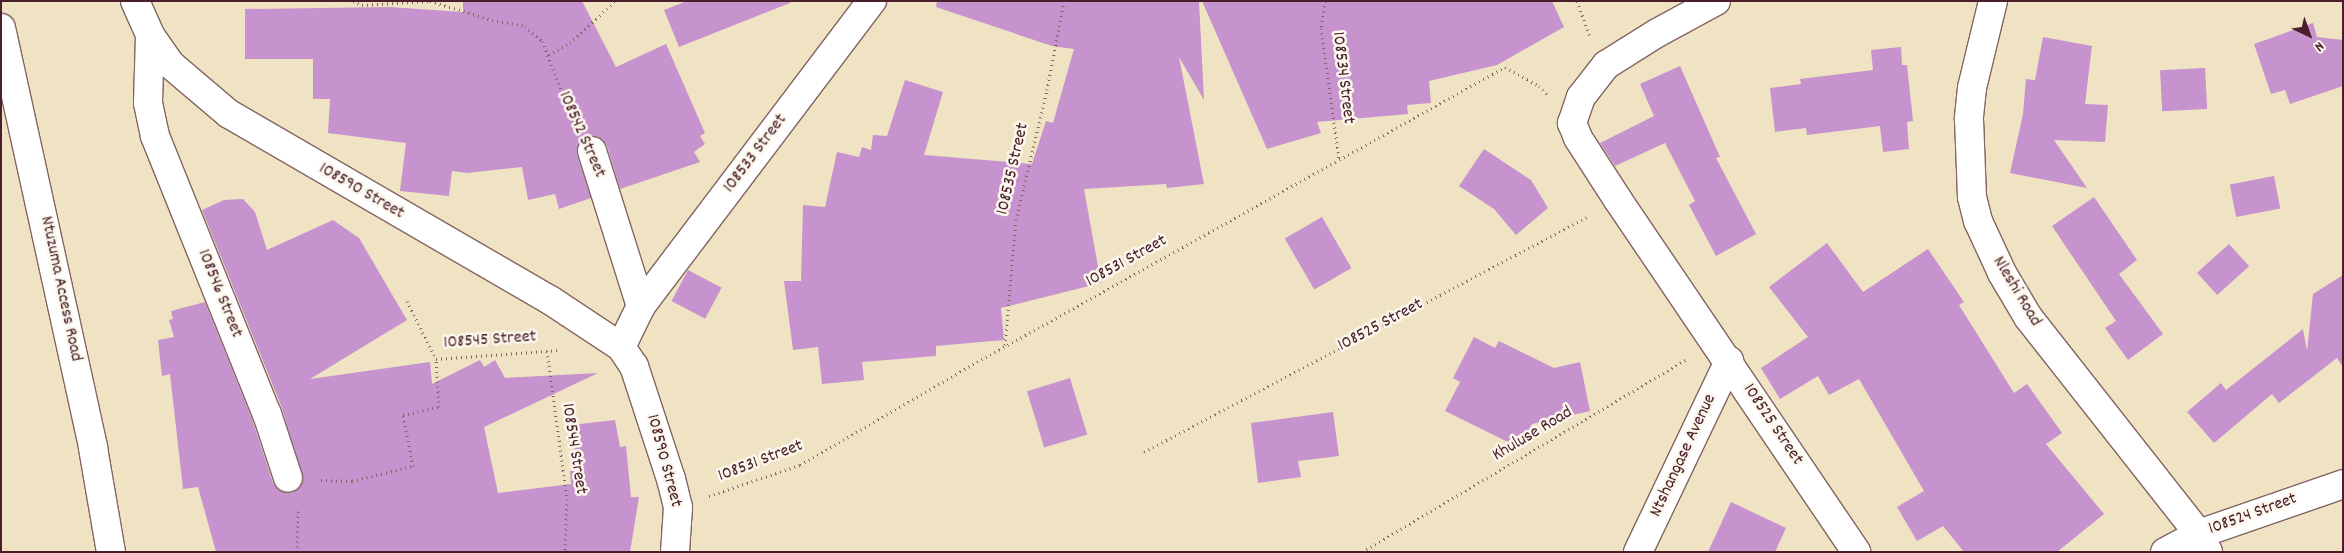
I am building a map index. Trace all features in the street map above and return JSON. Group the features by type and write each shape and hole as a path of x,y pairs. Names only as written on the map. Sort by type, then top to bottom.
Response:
{"street":[{"name":"108590 Street","path":"135,1 150,35 170,64 229,114 550,300 621,347 634,366 642,386 678,507 675,552"},
{"name":"108533 Street","path":"641,306 872,1"},
{"path":"1572,122 1581,98 1606,66 1657,33 1716,1"},
{"name":"Nleshi Road","path":"1993,1 1972,88 1969,119 1972,197 1978,221 2002,273 2028,318 2203,543"},
{"name":"Ntuzuma Access Road","path":"1,28 48,230 103,494 111,552"},
{"name":"108546 Street","path":"150,35 148,103 155,136 267,414 288,478"},
{"name":"108525 Street","path":"1572,122 1578,138 1618,200 1723,351 1856,552"},
{"name":"108542 Street","path":"592,151 641,306"},
{"path":"621,347 641,306"},
{"name":"Ntshangase Avenue","path":"1638,552 1723,351"},
{"name":"108524 Street","path":"2165,552 2203,543 2343,484"}],"path":[{"name":"108542 Street","path":"353,1 362,5 430,1 492,20 525,26 542,40 569,116 592,151"},
{"path":"548,56 570,43 615,1"},
{"name":"108535 Street","path":"1005,346 1016,220 1047,90 1064,1"},
{"name":"108534 Street","path":"1325,1 1322,28 1339,159"},
{"name":"108531 Street","path":"678,507 800,465 1005,346 1505,66 1539,86 1572,122"},
{"name":"108525 Street","path":"1144,452 1618,200"},
{"name":"108545 Street","path":"288,478 352,481 414,466 403,415 439,407 436,359 407,301"},
{"name":"108545 Street","path":"436,359 547,351"},
{"name":"108544 Street","path":"547,351 567,499 566,552"},
{"name":"Khuluse Road","path":"1362,552 1723,351"},
{"path":"288,478 298,500 297,552"}],"building":[{"path":"463,1 582,1 616,67 666,44 705,133 700,136 705,144 694,152 700,162 620,189 607,146 602,139 588,136 580,141 577,155 591,198 559,209 555,194 528,200 522,167 467,173 452,171 449,196 400,191 406,143 328,133 330,99 313,99 313,59 245,59 245,9 389,7 463,12"},
{"path":"687,1 790,1 790,3 679,47 664,10"},
{"path":"937,1 1199,1 1204,100 1179,57 1204,184 1167,188 1166,184 1084,189 1101,283 1001,308 1004,340 936,346 936,356 862,362 864,380 822,384 818,347 793,350 784,281 801,281 803,205 825,207 837,152 859,157 862,147 871,150 873,135 887,136 905,80 943,92 924,155 1032,164 1046,121 1053,123 1074,49 1052,46 936,7"},
{"path":"1202,1 1552,1 1564,27 1497,65 1429,81 1431,103 1407,105 1408,114 1317,122 1321,133 1267,149"},
{"path":"2313,23 2317,37 2343,40 2343,86 2290,104 2285,90 2271,94 2254,44"},
{"path":"2043,37 2092,46 2085,104 2108,105 2105,142 2054,140 2087,188 2010,173 2023,114 2026,79 2035,80"},
{"path":"1901,47 1902,65 1907,65 1913,121 1907,122 1909,149 1883,152 1880,126 1807,135 1806,128 1775,132 1770,88 1801,84 1800,79 1873,70 1871,50"},
{"path":"1680,66 1720,157 1716,158 1756,234 1716,256 1689,205 1695,201 1665,143 1615,166 1600,143 1654,116 1640,84"},
{"path":"2205,68 2207,109 2162,111 2160,70"},
{"path":"1484,149 1531,180 1548,208 1516,235 1494,209 1459,186"},
{"path":"2274,176 2280,208 2236,217 2230,185"},
{"path":"2094,197 2137,260 2119,274 2163,334 2128,360 2105,328 2116,321 2052,226"},
{"path":"243,199 255,212 267,250 333,220 359,238 407,320 310,379 430,362 432,384 480,360 484,367 495,360 505,378 598,373 484,427 498,493 571,484 570,471 578,471 571,425 615,420 620,447 626,446 631,497 639,497 630,552 216,552 198,487 183,489 170,374 162,376 158,340 174,337 169,320 173,319 171,311 205,302 252,419 273,483 278,490 292,493 303,481 282,408 202,210 224,200"},
{"path":"1322,217 1352,268 1314,290 1285,238"},
{"path":"1827,243 1863,292 1928,249 1964,302 1959,305 2014,393 2027,384 2062,433 2046,444 2104,514 2057,552 1964,552 1943,526 1917,541 1897,507 1924,491 1859,379 1829,395 1818,376 1780,399 1761,368 1808,337 1769,287"},
{"path":"2229,244 2249,266 2217,295 2197,273"},
{"path":"688,270 722,288 705,319 672,301"},
{"path":"2343,275 2343,367 2337,358 2279,403 2272,394 2214,443 2187,412 2221,383 2226,390 2303,329 2307,351 2313,294"},
{"path":"1474,337 1495,348 1499,341 1554,368 1580,362 1590,411 1532,424 1520,448 1445,411 1460,382 1453,378"},
{"path":"1070,378 1087,434 1044,448 1027,391"},
{"path":"1333,412 1339,456 1298,461 1301,477 1258,483 1251,423"},
{"path":"1731,502 1786,528 1775,552 1708,552"}]}
